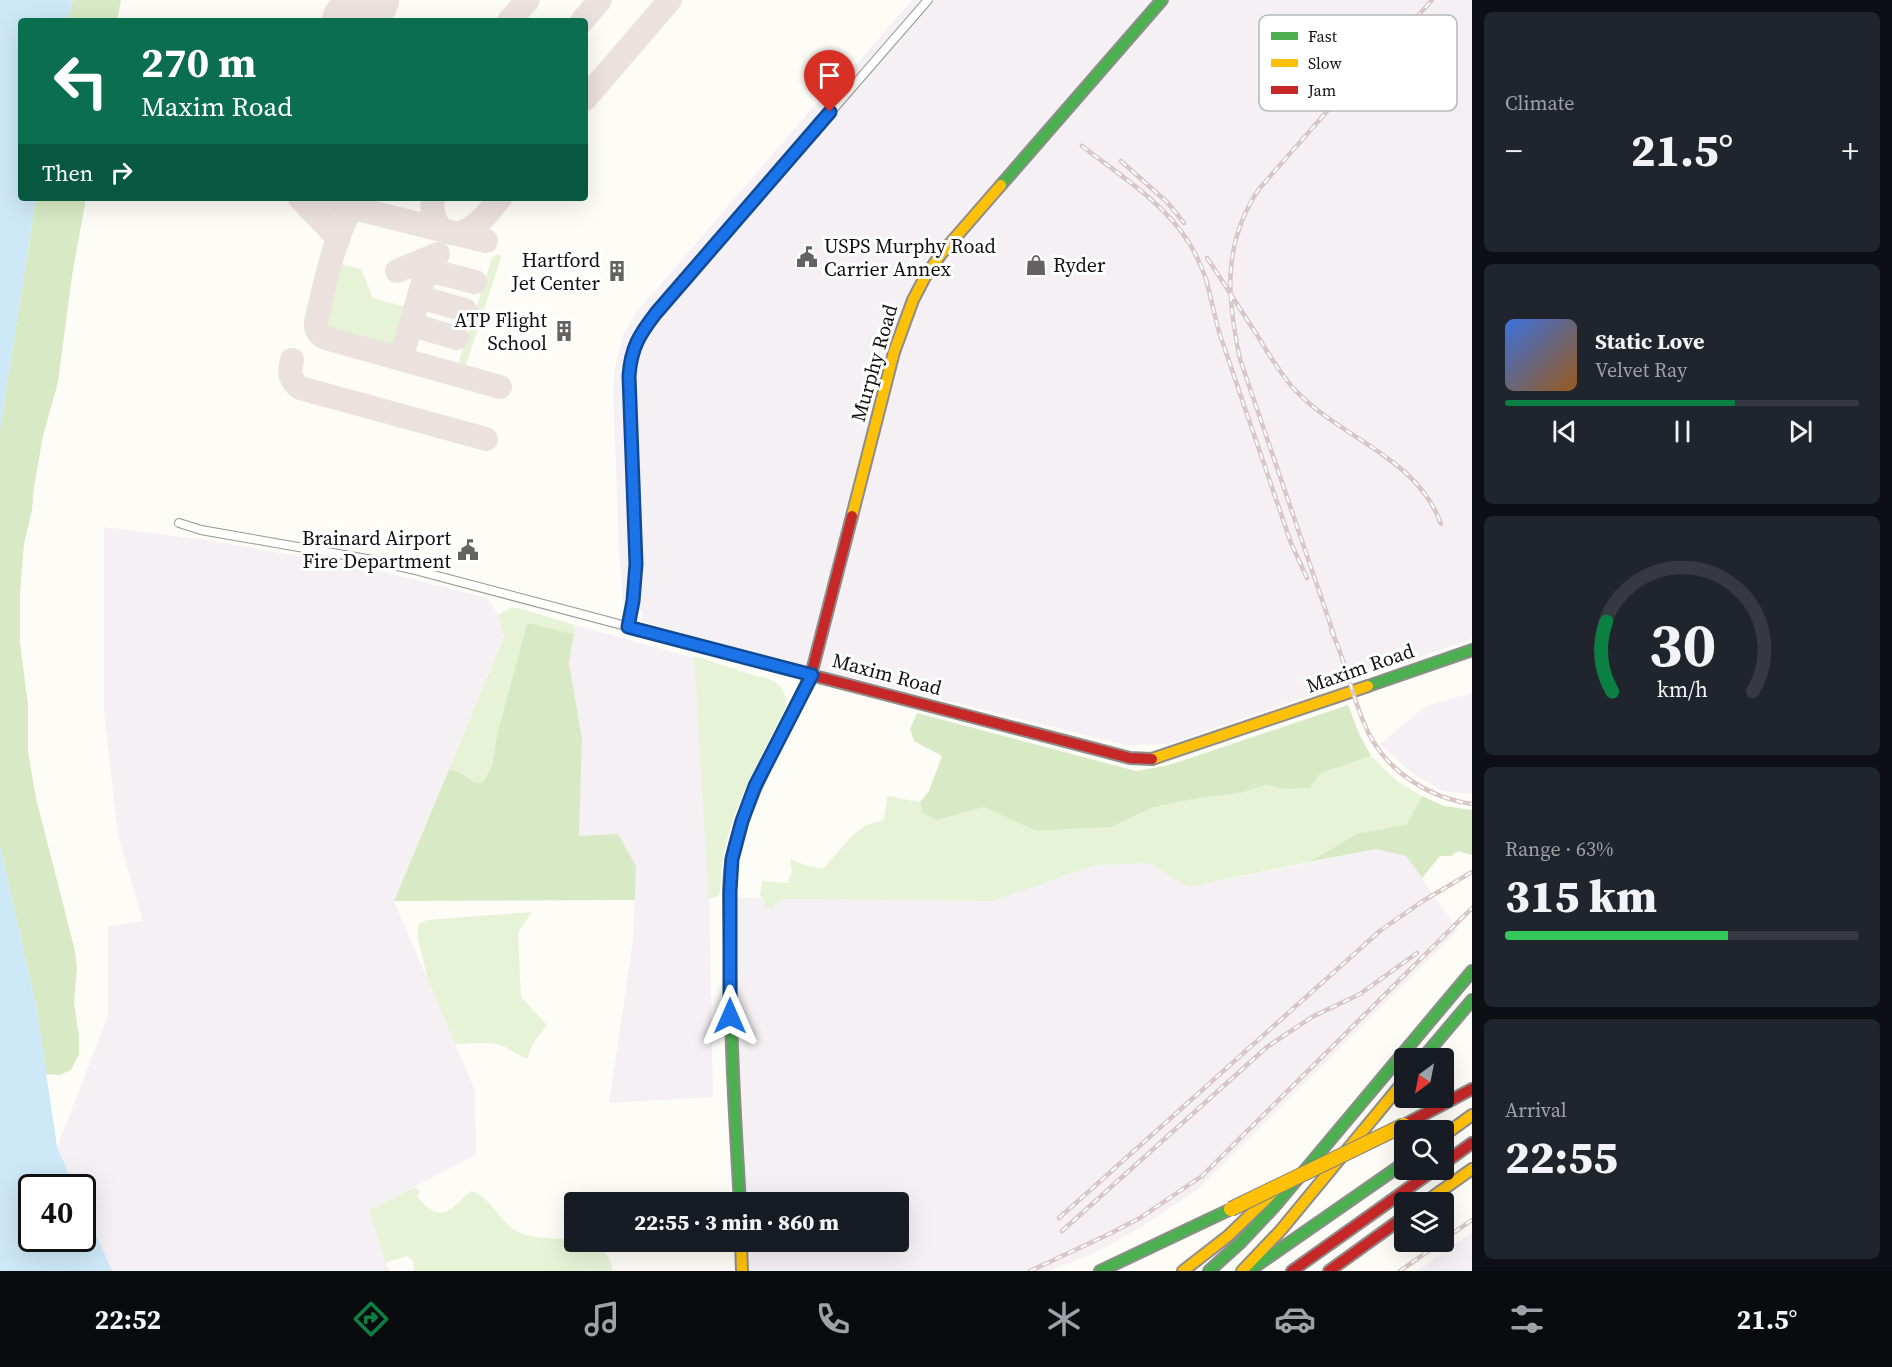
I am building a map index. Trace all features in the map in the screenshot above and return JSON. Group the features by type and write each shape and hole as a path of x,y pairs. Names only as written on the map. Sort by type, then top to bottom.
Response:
{"main road":[{"name":"Murphy Road","path":"739,1192 730,1016 732,859 742,821 755,786 812,675 894,352 909,309 919,286 941,254 1162,0"},
{"name":"Maxim Road","path":"812,675 1130,758 1155,759 1472,650"},
{"path":"1209,1271 1269,1213 1472,971"},
{"path":"1431,1048 1472,1000"},
{"path":"1100,1271 1404,1125 1472,1089"},
{"path":"1242,1271 1298,1209 1394,1093"},
{"path":"1183,1271 1256,1211 1288,1178 1330,1127 1366,1098"},
{"path":"1454,1128 1472,1116"},
{"path":"1454,1156 1472,1143"},
{"path":"1439,1192 1472,1168"},
{"path":"1249,1271 1394,1170"},
{"path":"1442,1190 1472,1175"},
{"path":"1292,1271 1420,1180"},
{"path":"1329,1271 1394,1224"},
{"path":"741,1252 742,1271"}],"street":[{"path":"628,627 636,564 629,376 633,347 645,326 656,313 928,0"},
{"name":"Maxim Road","path":"179,523 201,530 391,564 812,675"}],"shaded area":[{"path":"912,0 1472,0 1472,639 1169,744 1126,745 834,673 641,620 643,611 623,603 619,550 613,390 615,367 624,333 637,312 827,91 831,94"},
{"path":"104,527 214,541 376,570 487,598 498,615 504,635 394,901 475,1090 476,1155 369,1210 389,1271 112,1271 96,1234 96,1174 69,1174 57,1147 108,1016 108,926 143,921 118,835 104,710"},
{"path":"575,625 694,658 709,883 713,1097 609,1103 633,941 636,866 579,836 582,739 569,663"},
{"path":"1472,693 1472,794 1442,791 1412,773 1380,744 1426,706"},
{"path":"1377,849 1406,856 1458,930 1198,1189 1143,1226 1095,1253 1049,1271 749,1271 749,1252 909,1252 909,1192 746,1192 737,1005 735,898 992,901 1096,865 1149,863 1190,887"},
{"path":"1472,1232 1472,1271 1417,1271 1444,1252 1454,1252 1454,1245"}],"green space":[{"path":"73,0 121,0 118,18 68,18"},
{"path":"36,201 85,201 72,276 58,382 43,436 32,510 24,544 20,593 20,643 28,705 28,752 36,798 75,951 77,968 74,1002 79,1054 71,1070 60,1075 46,1074 37,1011 0,846 0,430"},
{"path":"497,255 501,258 466,365 462,366 459,361 492,258"},
{"path":"340,264 361,269 373,298 413,309 400,348 393,349 338,335 326,323"},
{"path":"510,608 518,608 575,625 574,634 527,624 497,735 492,766 483,782 475,783 461,773 449,769 504,636 498,615"},
{"path":"527,623 574,634 569,663 582,739 579,836 618,834 636,866 635,900 394,901 449,769 461,773 475,783 483,782 492,766 497,735"},
{"path":"695,656 772,680 783,690 786,704 736,810 725,847 720,893 717,897 709,899 694,658"},
{"path":"1348,705 1360,736 1371,756 1321,773 1309,788 1283,789 1267,785 1240,793 1199,798 1154,807 1111,827 1036,831 984,807 937,820 922,813 920,802 929,791 942,756 914,741 910,729 917,713 1136,771 1169,765"},
{"path":"1371,756 1397,781 1422,796 1407,824 1356,834 1309,862 1189,887 1149,863 1096,865 992,901 781,899 772,908 765,908 764,899 760,896 762,881 787,883 792,871 790,859 823,869 850,838 866,825 884,820 887,796 920,802 922,813 937,820 984,807 1036,831 1111,827 1154,807 1240,793 1267,785 1283,789"},
{"path":"1422,796 1444,806 1472,810 1472,855 1458,851 1451,856 1440,856 1422,878 1406,856 1376,849 1309,862 1356,834 1407,824"},
{"path":"532,912 518,932 521,997 547,1025 532,1045 527,1059 500,1045 455,1044 428,980 418,939 418,925 427,920"},
{"path":"415,1187 420,1192 417,1197 426,1206 439,1213 445,1212 471,1191 488,1202 507,1224 519,1233 543,1238 564,1239 564,1252 604,1252 613,1271 414,1271 413,1261 407,1256 386,1263 369,1210"}],"water":[{"path":"0,0 73,0 68,18 18,18 18,201 36,201 0,430"},
{"path":"0,846 37,1011 57,1147 69,1174 18,1174 18,1252 96,1252 96,1234 112,1271 0,1271"}],"taxiway":[{"path":"512,18 528,0"},
{"path":"585,18 600,0"},
{"path":"588,96 670,0"},
{"path":"303,201 334,234 337,243"},
{"path":"326,201 486,241"},
{"path":"356,201 343,226 332,258 316,322 318,332 326,338 500,387"},
{"path":"433,201 436,222 446,231 453,233 460,233 474,226 498,201"},
{"path":"397,271 438,254"},
{"path":"401,359 429,261 433,257"},
{"path":"412,266 475,282"},
{"path":"421,289 426,299 465,310"},
{"path":"413,317 415,324 419,327 457,338"},
{"path":"292,360 291,376 300,388 486,439"}],"runway":[{"path":"354,18 370,0"}],"railway":[{"path":"1419,15 1432,0"},
{"path":"1327,111 1259,189 1247,210 1233,251 1231,293 1232,314 1240,359 1334,635"},
{"path":"1082,146 1140,190 1179,228 1192,248 1208,285"},
{"path":"1121,161 1168,203 1184,223"},
{"path":"1207,258 1275,364 1296,391 1314,408 1397,465 1430,501 1441,524"},
{"path":"1206,279 1219,332 1291,543 1307,578"},
{"path":"1331,630 1363,721 1377,748 1399,772 1412,781 1441,796 1472,804"},
{"path":"1059,1218 1381,930 1423,901 1472,872"},
{"path":"1030,1271 1140,1218 1202,1176 1472,908"},
{"path":"1062,1231 1267,1047 1312,1017 1360,994 1417,953"},
{"path":"1454,1232 1472,1220"},
{"path":"1400,1271 1427,1252"}],"traffic: fast":[{"path":"1001,185 1162,0"},
{"path":"1368,686 1472,650"},
{"path":"739,1192 731,1012 730,868 736,840 747,808 783,731"},
{"path":"1209,1271 1274,1207 1472,971"},
{"path":"1431,1048 1472,1000"},
{"path":"1253,1268 1394,1170"},
{"path":"1100,1271 1231,1209"}],"traffic: slow":[{"path":"852,516 894,352 913,300 941,254 1001,185"},
{"path":"1152,759 1368,686"},
{"path":"1242,1271 1281,1230 1394,1093"},
{"path":"1454,1128 1472,1115"},
{"path":"1231,1209 1394,1130"},
{"path":"1440,1192 1472,1169"},
{"path":"1183,1271 1228,1236 1281,1185"},
{"path":"741,1252 742,1271"}],"traffic: jam":[{"path":"783,731 811,675 852,516"},
{"path":"811,675 1130,758 1152,759"},
{"path":"1413,1120 1472,1089"},
{"path":"1454,1156 1472,1143"},
{"path":"1292,1271 1420,1180"},
{"path":"1329,1271 1394,1224"}],"place":[{"name":"USPS Murphy Road Carrier Annex","path":"807,257"},
{"name":"Ryder","path":"1036,265"},
{"name":"Hartford Jet Center","path":"617,271"},
{"name":"ATP Flight School","path":"564,331"},
{"name":"Brainard Airport Fire Department","path":"468,550"}],"route":[{"path":"730,1016 732,859 742,821 755,786 812,675 628,627 636,564 630,361 633,347 645,326 830,112"}]}
